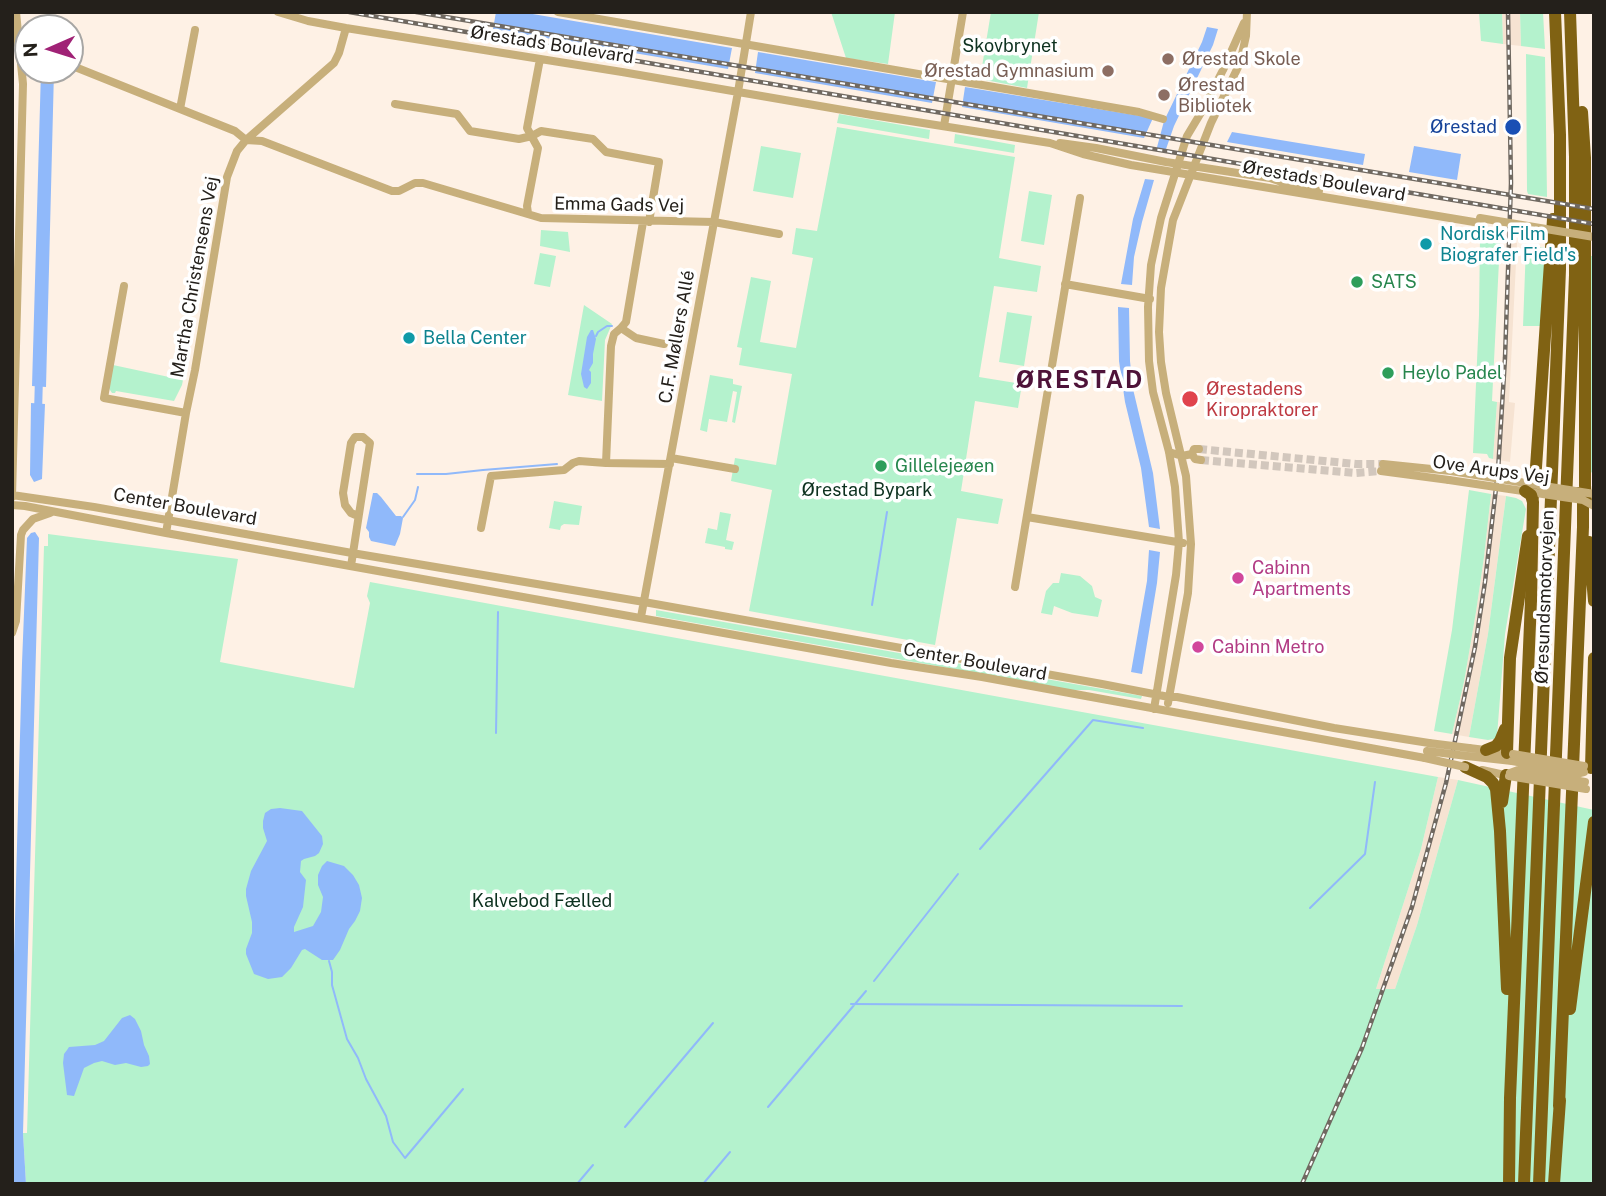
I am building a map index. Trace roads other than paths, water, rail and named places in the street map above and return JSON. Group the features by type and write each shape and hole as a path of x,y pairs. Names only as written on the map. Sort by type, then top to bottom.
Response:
{"highway":[{"name":"Øresundsmotorvejen","path":"1524,1184 1560,282 1560,135 1555,12"},
{"name":"Øresundsmotorvejen","path":"1539,1184 1574,275 1575,157 1570,12"},
{"path":"1572,60 1580,82 1585,158 1585,485 1594,601"},
{"path":"1510,757 1507,725 1510,658 1536,467 1560,135"},
{"path":"1509,1184 1510,1098 1531,600 1533,502 1531,495 1525,491"},
{"path":"1559,1106 1586,497"},
{"path":"1589,777 1594,658"},
{"path":"1486,750 1496,746 1507,725"},
{"path":"1592,727 1594,748"},
{"path":"1467,757 1496,789 1506,956 1510,1098"},
{"path":"1500,831 1508,775"},
{"path":"1553,1184 1575,962 1594,822"},
{"path":"1582,917 1594,879"}],"street":[{"name":"Ørestads Boulevard","path":"278,12 346,28 1050,144 1083,155 1178,164 1270,178 1317,191 1594,242"},
{"path":"558,12 1139,112 1163,119"},
{"path":"738,92 742,43 751,12"},
{"path":"944,126 963,12"},
{"path":"1154,709 1179,542 1175,487 1149,361 1148,299 1151,265 1157,231 1190,128 1202,111 1246,17"},
{"path":"1167,711 1188,593 1191,544 1186,476 1172,423 1163,372 1159,332 1160,301 1170,233 1211,123 1240,63 1246,36 1246,17"},
{"name":"Martha Christensens Vej","path":"166,533 227,177 237,151 246,140 334,63 346,28"},
{"path":"180,109 195,30"},
{"path":"528,214 527,206 538,148 527,128 540,59"},
{"name":"Emma Gads Vej","path":"84,71 235,131 246,140 262,141 392,191 423,183 532,217 714,222"},
{"path":"12,503 23,84"},
{"name":"C.F. Møllers Allé","path":"641,617 738,92"},
{"path":"395,104 457,114 470,131 519,139 541,131 593,139 606,152 659,162 626,322 614,334 611,346 606,463"},
{"path":"1015,587 1080,198"},
{"name":"Ørestads Boulevard","path":"1480,220 1594,237"},
{"path":"714,222 779,234"},
{"path":"1065,284 1160,301"},
{"path":"124,286 103,398 186,413"},
{"path":"621,328 636,338 664,344"},
{"path":"351,566 370,443 363,437 355,437 351,443 343,493 345,505 351,513 358,516"},
{"path":"1168,452 1182,456 1196,452 1195,458 1201,460"},
{"path":"481,528 491,476 564,470 579,461 670,461 735,469"},
{"path":"347,465 365,471"},
{"name":"Ove Arups Vej","path":"1382,468 1450,475 1586,497"},
{"name":"Ove Arups Vej","path":"1450,475 1525,491 1586,497"},
{"name":"Center Boulevard","path":"12,495 644,602 1177,697 1334,727 1427,751 1467,757 1508,775 1589,777"},
{"name":"Center Boulevard","path":"12,503 166,533 1381,750 1427,751 1467,757 1486,750 1589,777"},
{"path":"12,633 16,621 21,535 33,519 52,512"},
{"path":"1027,517 1191,544"},
{"path":"1467,757 1510,757 1508,775"}],"water":[{"path":"496,12 521,12 732,48 728,69 493,29"},
{"path":"1207,27 1218,29 1213,45 1174,126 1165,152 1156,151 1164,121"},
{"path":"758,52 936,82 932,103 755,73"},
{"path":"41,84 54,84 46,387 32,386"},
{"path":"965,87 1153,118 1144,138 962,107"},
{"path":"1232,132 1365,154 1363,165 1227,142"},
{"path":"1414,146 1461,154 1457,180 1409,172"},
{"path":"1145,179 1154,180 1134,257 1132,285 1121,284 1133,219"},
{"path":"1118,307 1129,308 1133,389 1153,473 1160,529 1149,527 1141,468 1125,402 1119,361"},
{"path":"591,330 596,339 593,363 589,370 591,383 587,389 581,374 587,337"},
{"path":"31,403 45,404 42,479 34,482 30,475"},
{"path":"373,493 381,497 396,516 403,518 395,546 371,541 369,537 366,528"},
{"path":"35,532 39,538 23,1133 26,1184 12,1184 12,1028 22,663 27,538"},
{"path":"1149,550 1160,552 1142,674 1131,672 1147,581"},
{"path":"280,808 302,811 322,836 323,844 319,853 301,861 300,872 306,880 303,907 294,932 313,926 321,912 323,897 318,885 318,875 327,861 344,866 353,875 362,898 360,911 333,960 322,960 305,949 282,977 268,979 254,974 246,954 252,922 246,889 251,871 267,841 263,828 265,813"},
{"path":"130,1015 141,1031 150,1064 141,1067 126,1063 94,1063 84,1068 74,1096 67,1095 63,1063 64,1054 69,1047 95,1045 104,1041 122,1018"}],"waterway":[{"path":"596,336 607,326 612,326"},
{"path":"38,413 39,377"},
{"path":"417,474 557,464"},
{"path":"403,517 415,500 418,487"},
{"path":"872,605 887,512"},
{"path":"496,733 498,612"},
{"path":"980,849 1093,720 1143,728"},
{"path":"1310,908 1365,854 1375,782"},
{"path":"874,981 958,874"},
{"path":"329,961 332,985 347,1039 386,1116 393,1142 405,1158 463,1089"},
{"path":"768,1107 866,991"},
{"path":"851,1004 1182,1006"},
{"path":"625,1127 713,1023"},
{"path":"703,1184 730,1152"},
{"path":"577,1184 593,1165"}],"tunnel":[{"path":"1199,449 1356,464 1383,464"},
{"path":"1201,460 1356,473 1381,471"}],"railway":[{"path":"349,12 1594,224"},
{"path":"416,12 1594,209"},
{"path":"1302,1184 1362,1048 1412,907 1446,783 1475,647 1498,471 1505,358 1511,183 1508,12"}],"place":[{"name":"Ørestad Skole","path":"1168,59"},
{"name":"Ørestad Gymnasium","path":"1108,71"},
{"name":"Ørestad Bibliotek","path":"1164,95"},
{"name":"Ørestad","path":"1513,127"},
{"name":"Nordisk Film Biografer Field's","path":"1426,244"},
{"name":"SATS","path":"1357,282"},
{"name":"Bella Center","path":"409,338"},
{"name":"Heylo Padel","path":"1388,373"},
{"name":"Ørestadens Kiropraktorer","path":"1190,399"},
{"name":"Gillelejeøen","path":"881,466"},
{"name":"Cabinn Apartments","path":"1238,578"},
{"name":"Cabinn Metro","path":"1198,647"}],"district":[{"name":"ØRESTAD","path":"1080,381"}],"park label":[{"name":"Skovbrynet","path":"1010,46"},
{"name":"Ørestad Bypark","path":"867,490"},
{"name":"Kalvebod Fælled","path":"542,901"}]}
